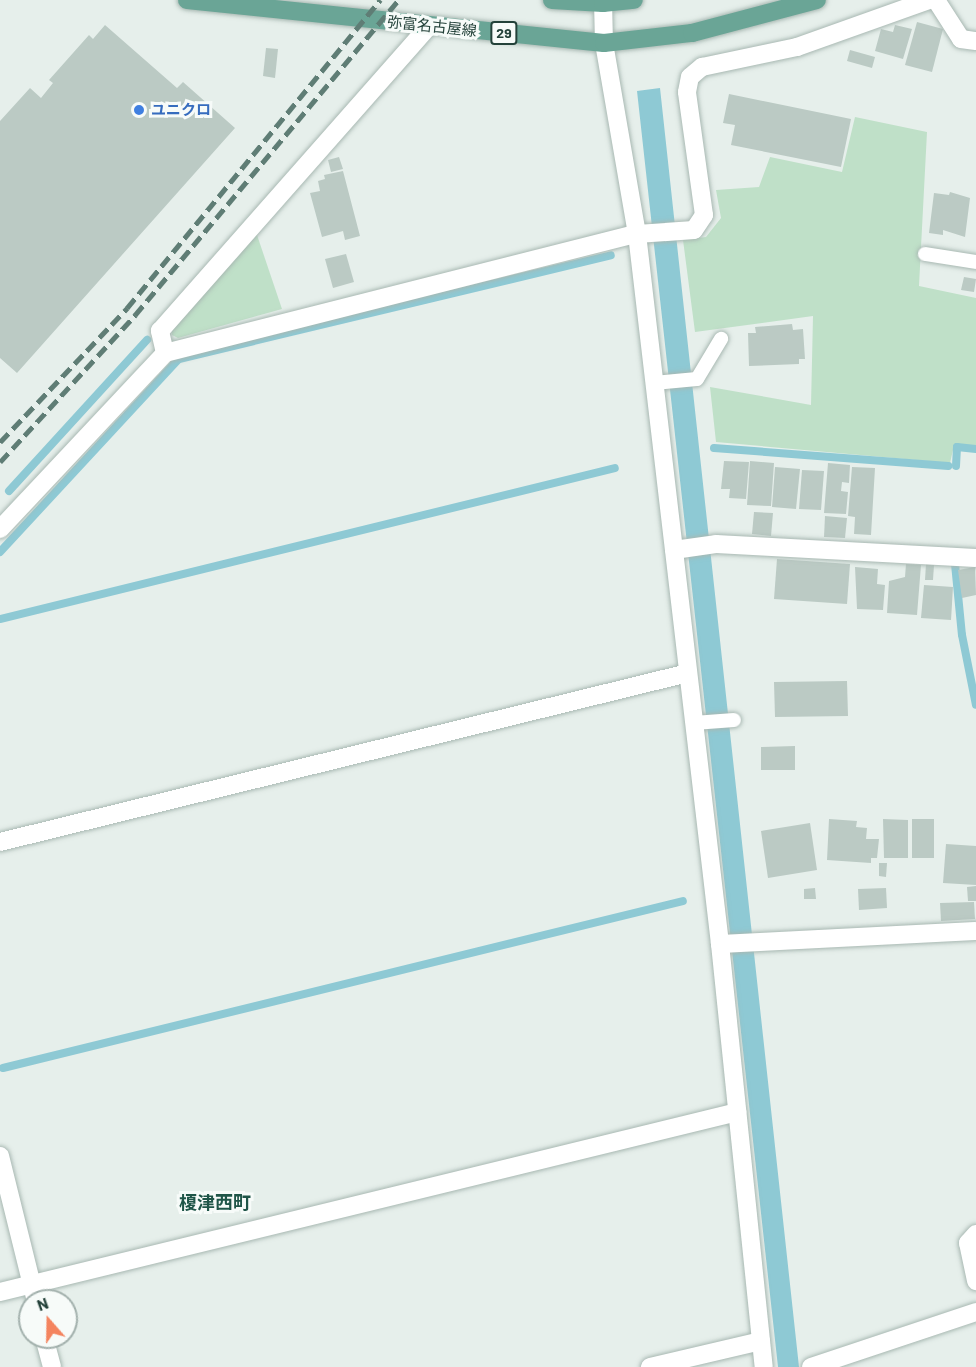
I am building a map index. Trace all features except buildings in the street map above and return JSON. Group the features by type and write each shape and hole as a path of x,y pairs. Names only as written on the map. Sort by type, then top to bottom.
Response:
{"main road":[{"name":"弥富名古屋線","path":"188,0 604,43 692,33 817,0"},
{"path":"552,0 603,2 634,0"}],"street":[{"path":"0,529 165,353 642,234 694,230 704,215 687,92 690,77 702,67 797,47 929,0"},
{"path":"936,0 962,39 976,41"},
{"path":"603,2 604,43 642,234 679,549 688,673 698,723 724,944 737,1112 764,1367"},
{"path":"165,353 160,331 429,26"},
{"path":"679,549 716,544 976,558"},
{"path":"0,842 688,673"},
{"path":"724,944 976,932"},
{"path":"46,1289 737,1112"},
{"path":"0,1156 33,1289"},
{"path":"976,1233 968,1244 976,1281"},
{"path":"0,1292 18,1292"},
{"path":"811,1367 976,1312"},
{"path":"650,1367 761,1341"},
{"path":"48,1349 52,1367"}],"lane":[{"path":"925,254 976,262"},
{"path":"659,383 697,379 721,339"},
{"path":"698,723 734,720"}],"green space":[{"path":"855,117 927,132 919,286 976,298 976,451 953,450 950,463 716,442 710,387 811,405 813,316 695,332 683,240 706,237 721,218 716,190 759,187 770,157 842,172"},
{"path":"256,232 282,309 178,338 172,335 172,328"}],"water":[{"path":"660,88 799,1367 778,1367 637,91"}],"waterway":[{"path":"0,552 179,359 611,255"},
{"path":"9,491 147,340"},
{"path":"956,466 957,447 976,449"},
{"path":"714,448 948,466"},
{"path":"0,619 615,468"},
{"path":"955,564 962,635 976,705"},
{"path":"3,1068 683,901"}],"railway":[{"path":"0,442 127,308 380,0"},
{"path":"0,462 135,315 398,0"}],"place":[{"name":"ユニクロ","path":"139,110"}],"district":[{"name":"榎津西町","path":"215,1202"}]}
